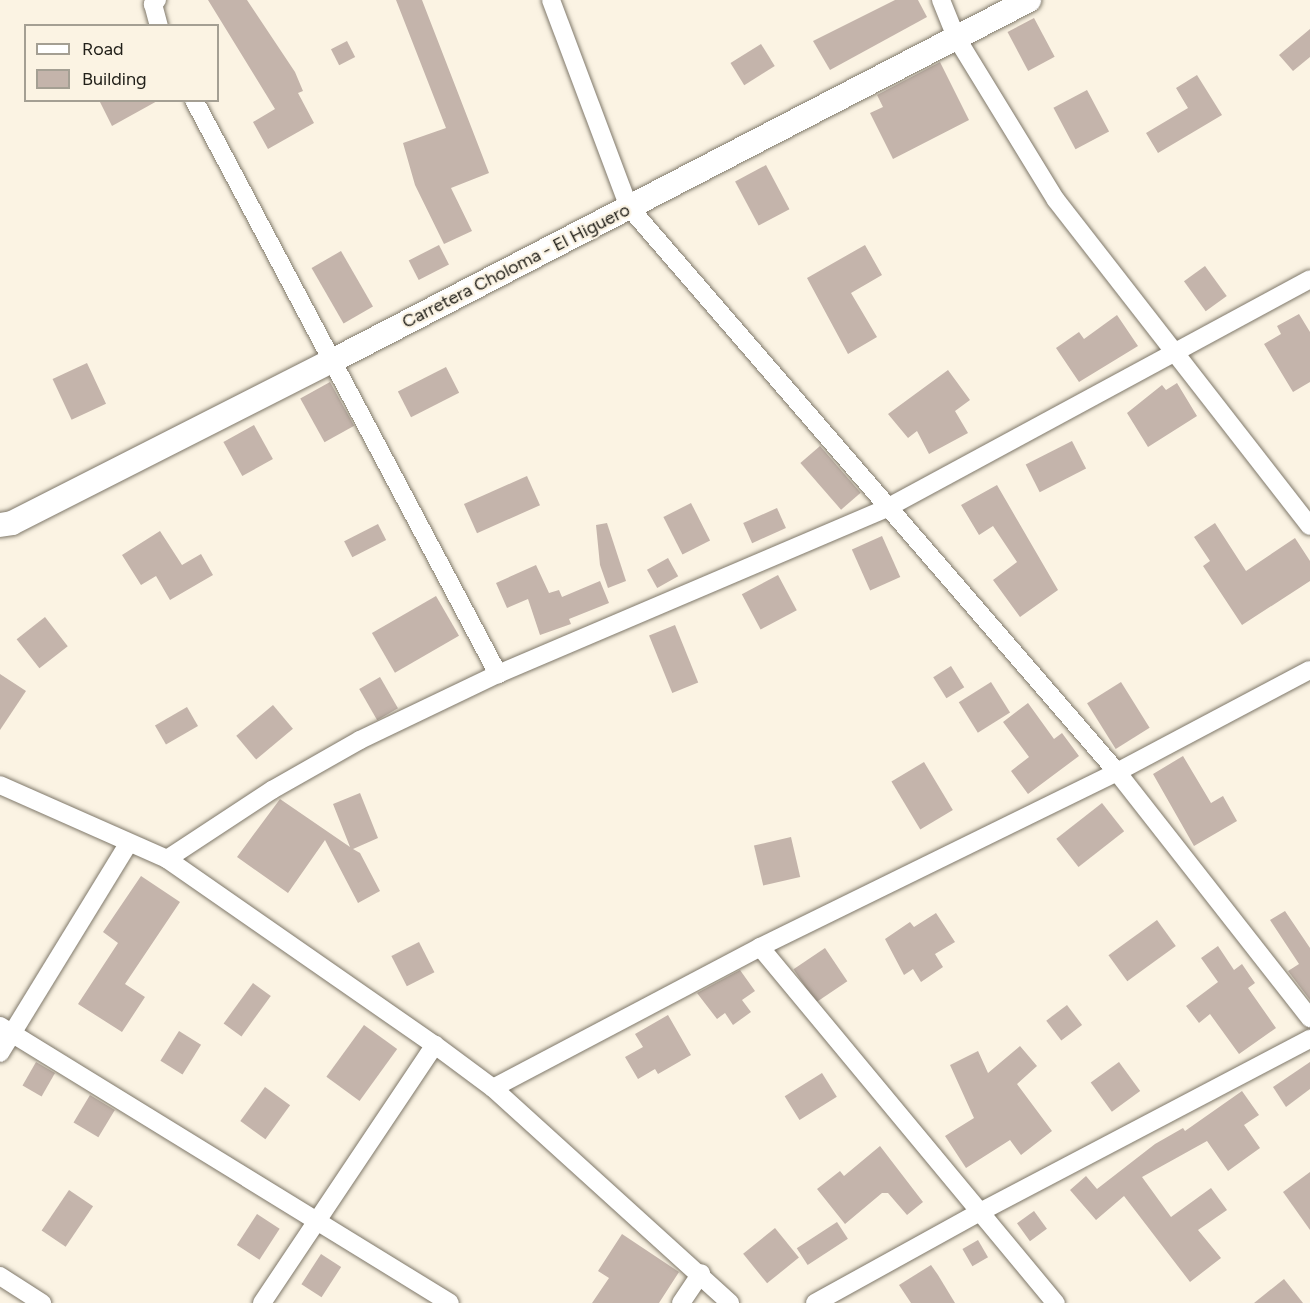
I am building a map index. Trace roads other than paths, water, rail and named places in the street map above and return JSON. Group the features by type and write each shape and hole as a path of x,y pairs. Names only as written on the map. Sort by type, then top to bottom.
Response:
{"street":[{"path":"158,0 153,4 158,24"},
{"path":"551,0 629,207 886,508 1117,772 1310,1018"},
{"path":"941,0 956,37 1056,200 1310,526"},
{"name":"Carretera Choloma - El Higuero","path":"0,525 12,523 332,361 1029,0"},
{"path":"195,102 498,674"},
{"path":"167,859 272,790 360,740 498,674 886,508 1178,354 1310,279"},
{"path":"493,1088 760,947 1117,772 1310,670"},
{"path":"0,785 128,844 167,859 435,1045 493,1088 701,1273 730,1303"},
{"path":"0,1053 6,1030 128,844"},
{"path":"760,947 1056,1303"},
{"path":"6,1030 450,1303"},
{"path":"815,1303 980,1212 1310,1039"},
{"path":"262,1303 435,1045"},
{"path":"681,1303 701,1273"},
{"path":"0,1276 42,1303"}]}
